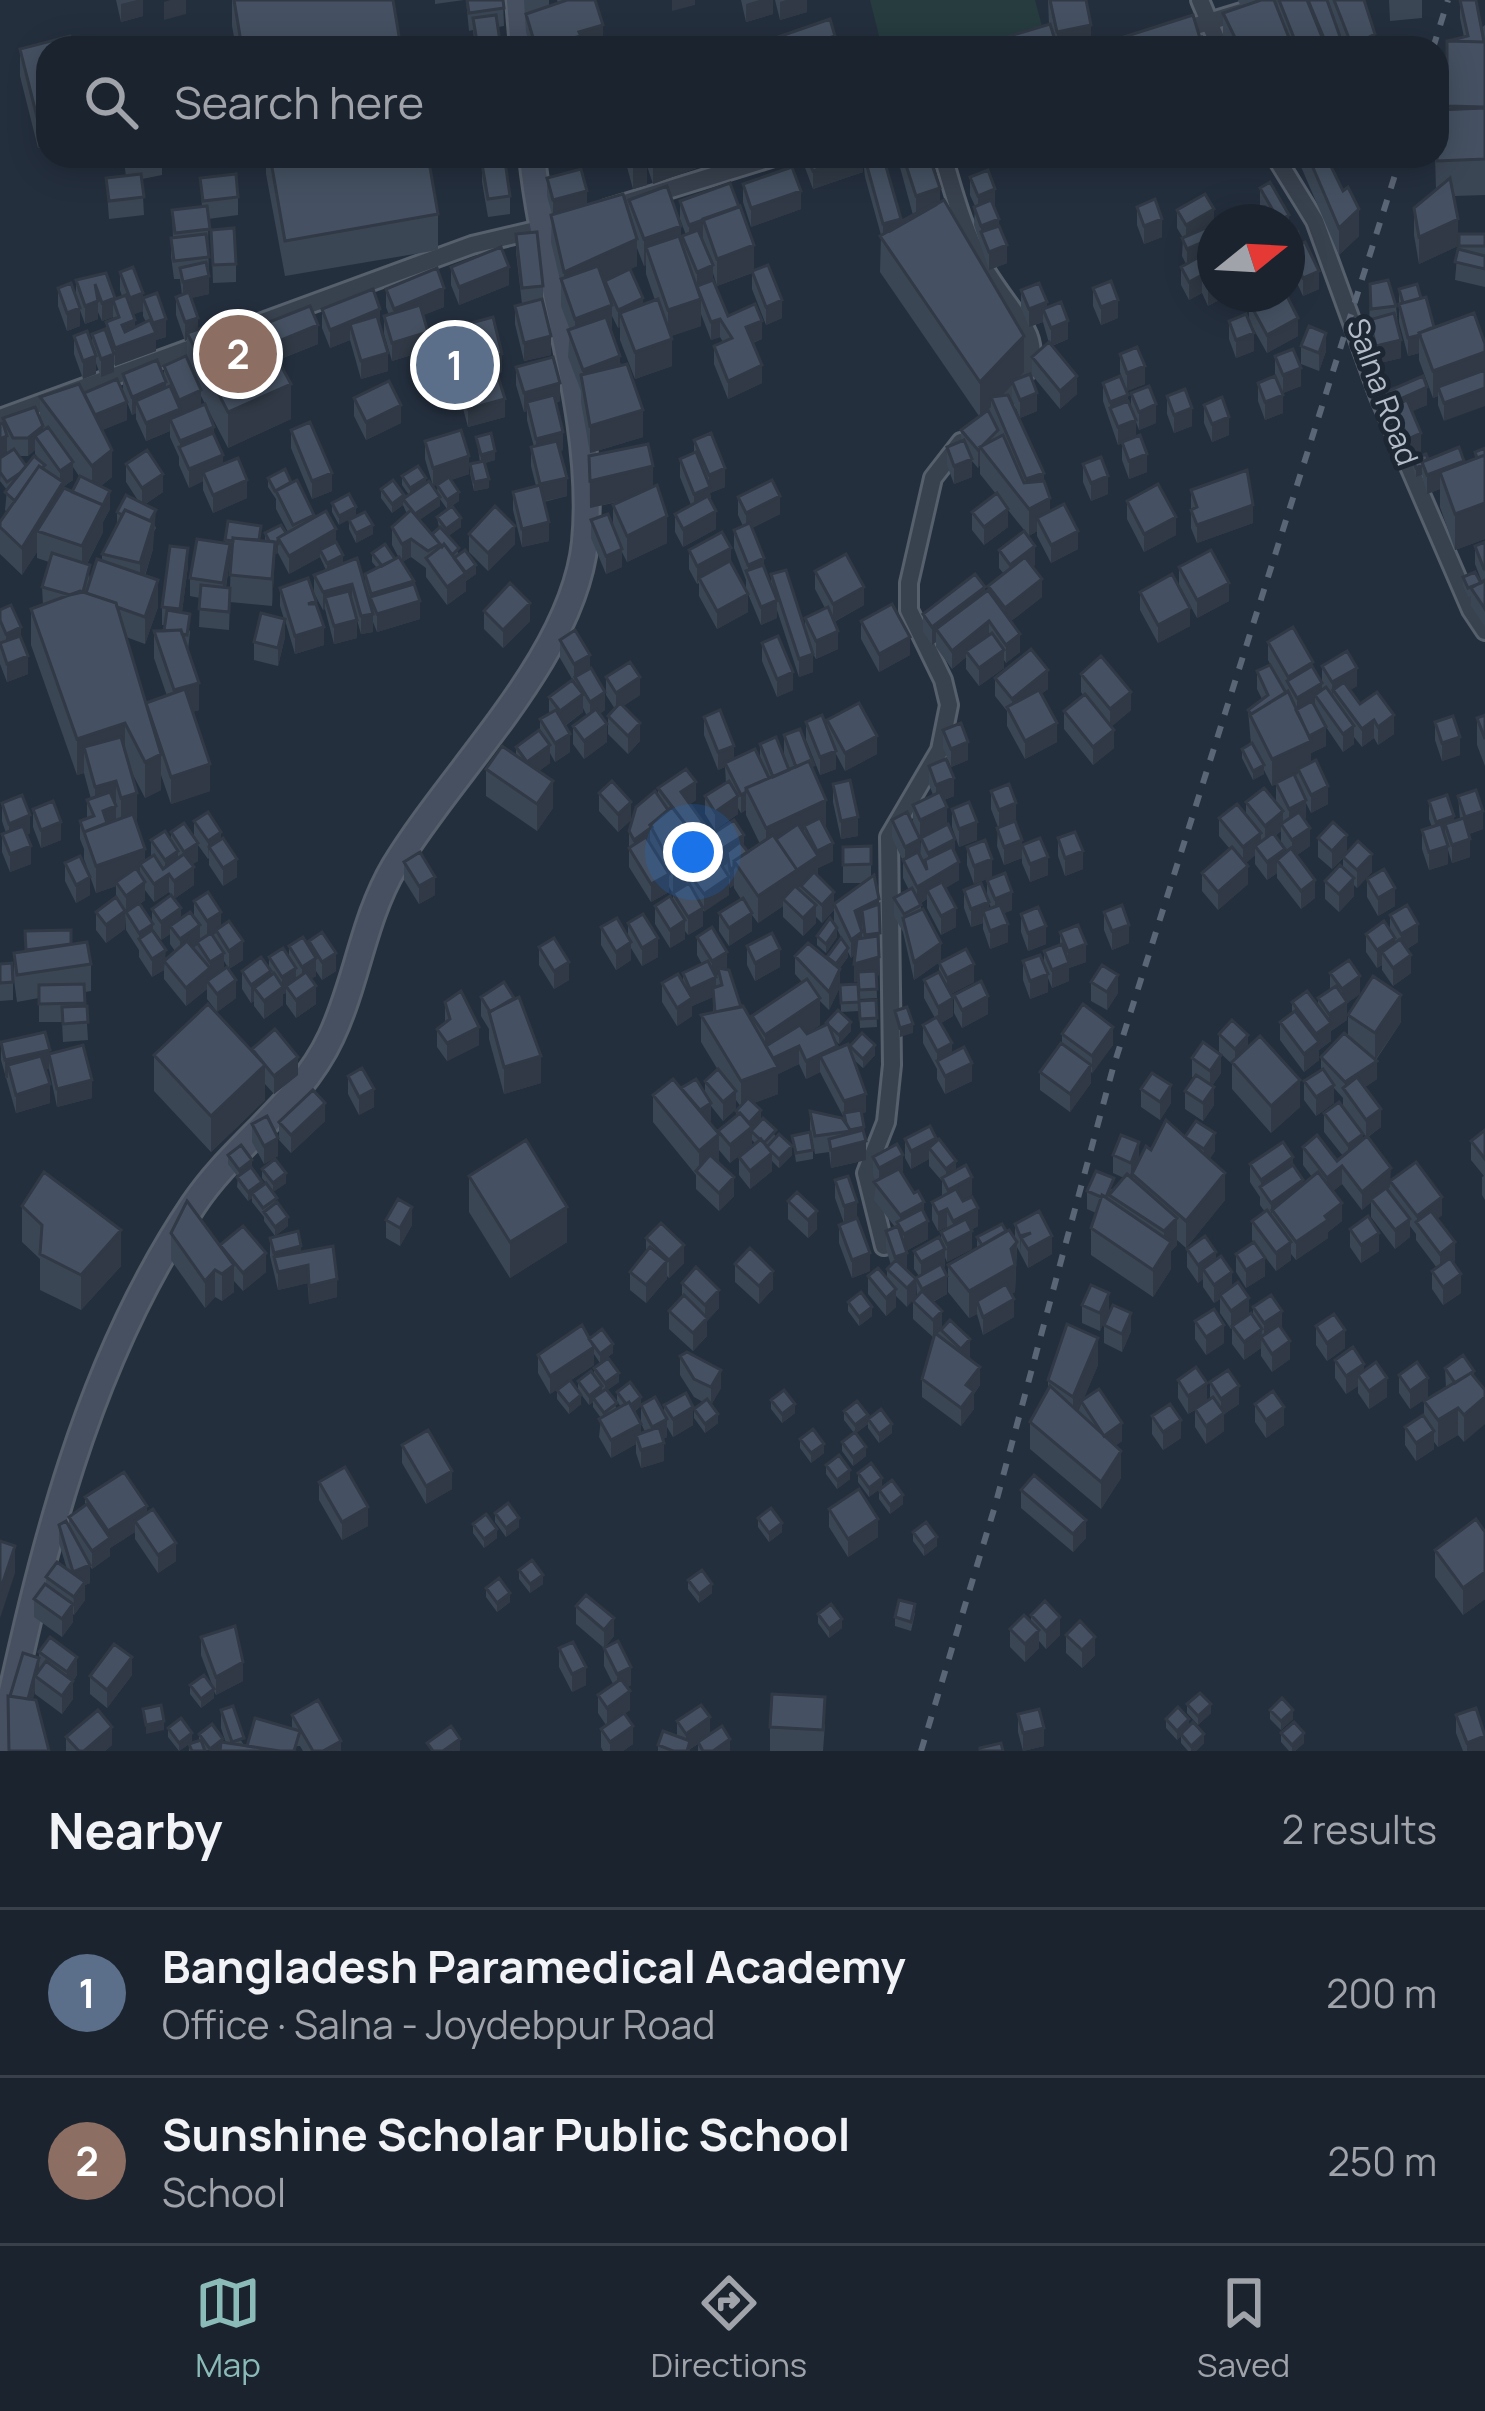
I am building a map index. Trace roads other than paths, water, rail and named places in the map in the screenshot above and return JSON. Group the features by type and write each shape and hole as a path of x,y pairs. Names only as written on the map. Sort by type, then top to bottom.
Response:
{"main road":[{"path":"519,0 522,36"},
{"path":"0,1747 63,1490 116,1336 192,1206 226,1160 286,1103 331,1039 369,921 391,872 442,791 539,664 571,594 585,543 584,467 553,226 536,168"}],"street":[{"path":"1201,0 1214,36"},
{"path":"1166,35 1281,0"},
{"path":"585,216 739,168"},
{"path":"884,1246 866,1173 886,1122 892,1065 889,837 940,750 949,705 943,680 909,610 909,584 933,478 944,457 990,421 1029,371 1030,346 1019,311 987,272 957,206 946,168"},
{"name":"Salna Road","path":"1282,168 1315,221 1353,314 1379,397 1471,610 1485,631"},
{"path":"0,418 472,245 553,226"}],"railway":[{"path":"1437,36 1448,0"},
{"path":"921,1751 995,1506 1113,1068 1397,168"}],"place":[{"name":"Sunshine Scholar Public School","path":"238,354"},
{"name":"Bangladesh Paramedical Academy","path":"455,365"}]}
